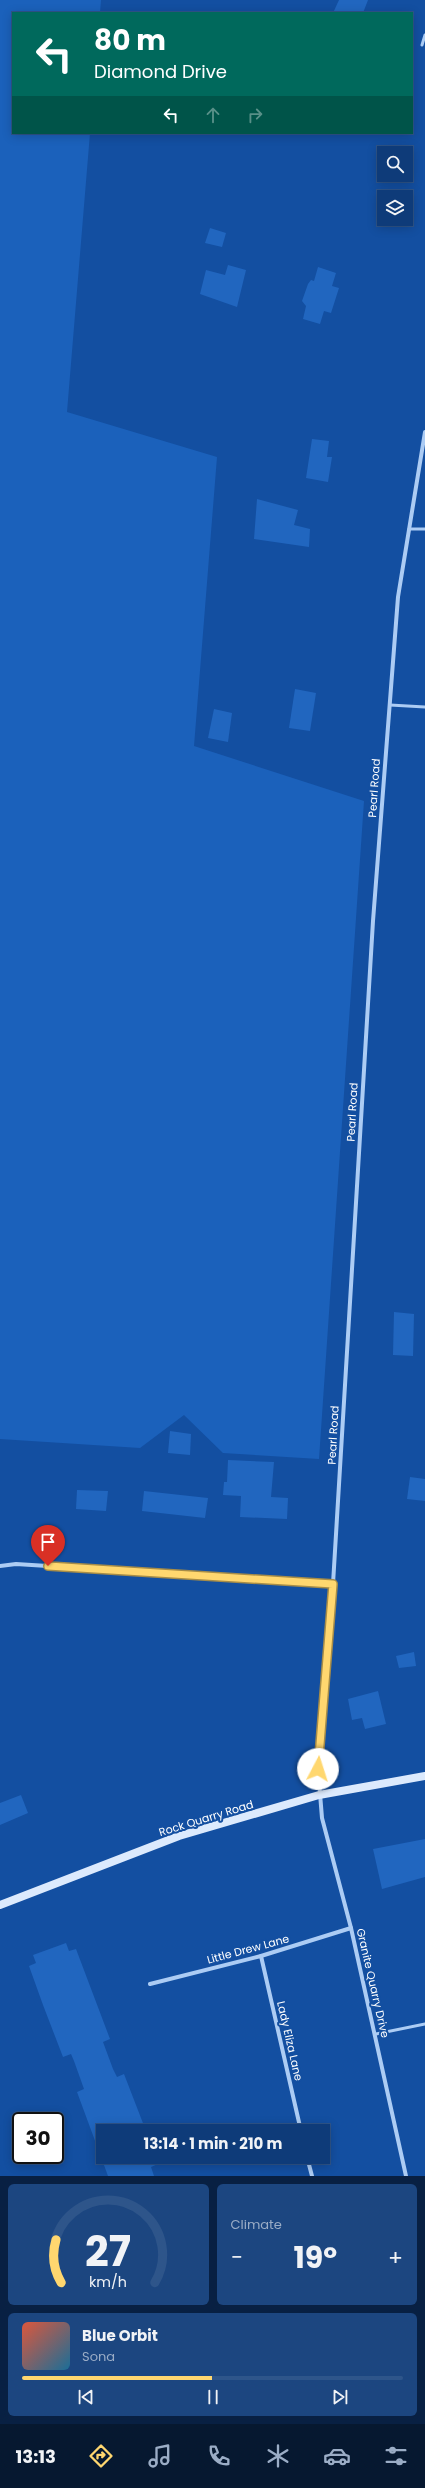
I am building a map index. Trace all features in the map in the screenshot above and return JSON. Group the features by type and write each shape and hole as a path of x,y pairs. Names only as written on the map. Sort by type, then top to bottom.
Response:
{"main road":[{"name":"Rock Quarry Road","path":"0,1905 179,1836 319,1795 425,1776"}],"street":[{"name":"Pearl Road","path":"319,1795 318,1769 333,1584 373,921 398,597 425,432"},
{"path":"0,1566 16,1564 333,1584"},
{"name":"Granite Quarry Drive","path":"319,1795 322,1818 351,1928 376,2034 406,2176"},
{"name":"Little Drew Lane","path":"150,1984 261,1956 351,1928"},
{"name":"Lady Eliza Lane","path":"261,1956 299,2124"},
{"path":"309,2164 312,2176"}],"lane":[{"path":"422,45 425,35"},
{"path":"409,529 425,529"},
{"path":"390,705 425,707"},
{"path":"376,2034 425,2024"}],"shaded area":[{"path":"0,0 101,0 100,12 12,12 12,134 90,134 67,412 217,457 194,746 364,801 319,1459 223,1453 184,1415 140,1448 0,1439"}],"building":[{"path":"339,0 368,0 363,12 333,12"},
{"path":"210,228 226,233 222,247 205,243"},
{"path":"228,265 246,270 237,307 200,294 206,270 225,275"},
{"path":"318,267 336,273 332,286 339,288 331,313 324,311 320,324 303,319 306,306 302,301 308,284 311,280 314,281"},
{"path":"312,439 329,441 327,457 332,457 328,482 306,478"},
{"path":"257,499 298,510 294,525 310,529 309,547 254,539"},
{"path":"295,689 316,693 310,731 289,728"},
{"path":"214,709 232,713 228,742 208,738"},
{"path":"394,1312 414,1314 413,1356 393,1355"},
{"path":"170,1431 191,1434 190,1455 168,1453"},
{"path":"228,1460 274,1462 271,1497 288,1498 287,1519 240,1517 241,1496 223,1495 224,1482 227,1482"},
{"path":"410,1477 425,1479 425,1501 407,1499"},
{"path":"77,1490 108,1491 106,1511 76,1509"},
{"path":"144,1491 208,1498 205,1518 142,1511"},
{"path":"414,1652 416,1666 399,1668 396,1656"},
{"path":"378,1691 386,1724 365,1729 362,1718 352,1720 348,1699"},
{"path":"21,1795 28,1813 0,1825 0,1803"},
{"path":"425,1839 425,1877 382,1889 373,1849"},
{"path":"66,1943 69,1951 76,1949 110,2039 103,2042 113,2069 117,2077 124,2074 143,2124 96,2124 96,2143 77,2092 84,2089 74,2061 71,2054 63,2057 29,1966 36,1963 33,1955"},
{"path":"104,2164 158,2164 151,2167 154,2176 108,2176"}],"route":[{"path":"48,1566 333,1584 318,1769"}]}
